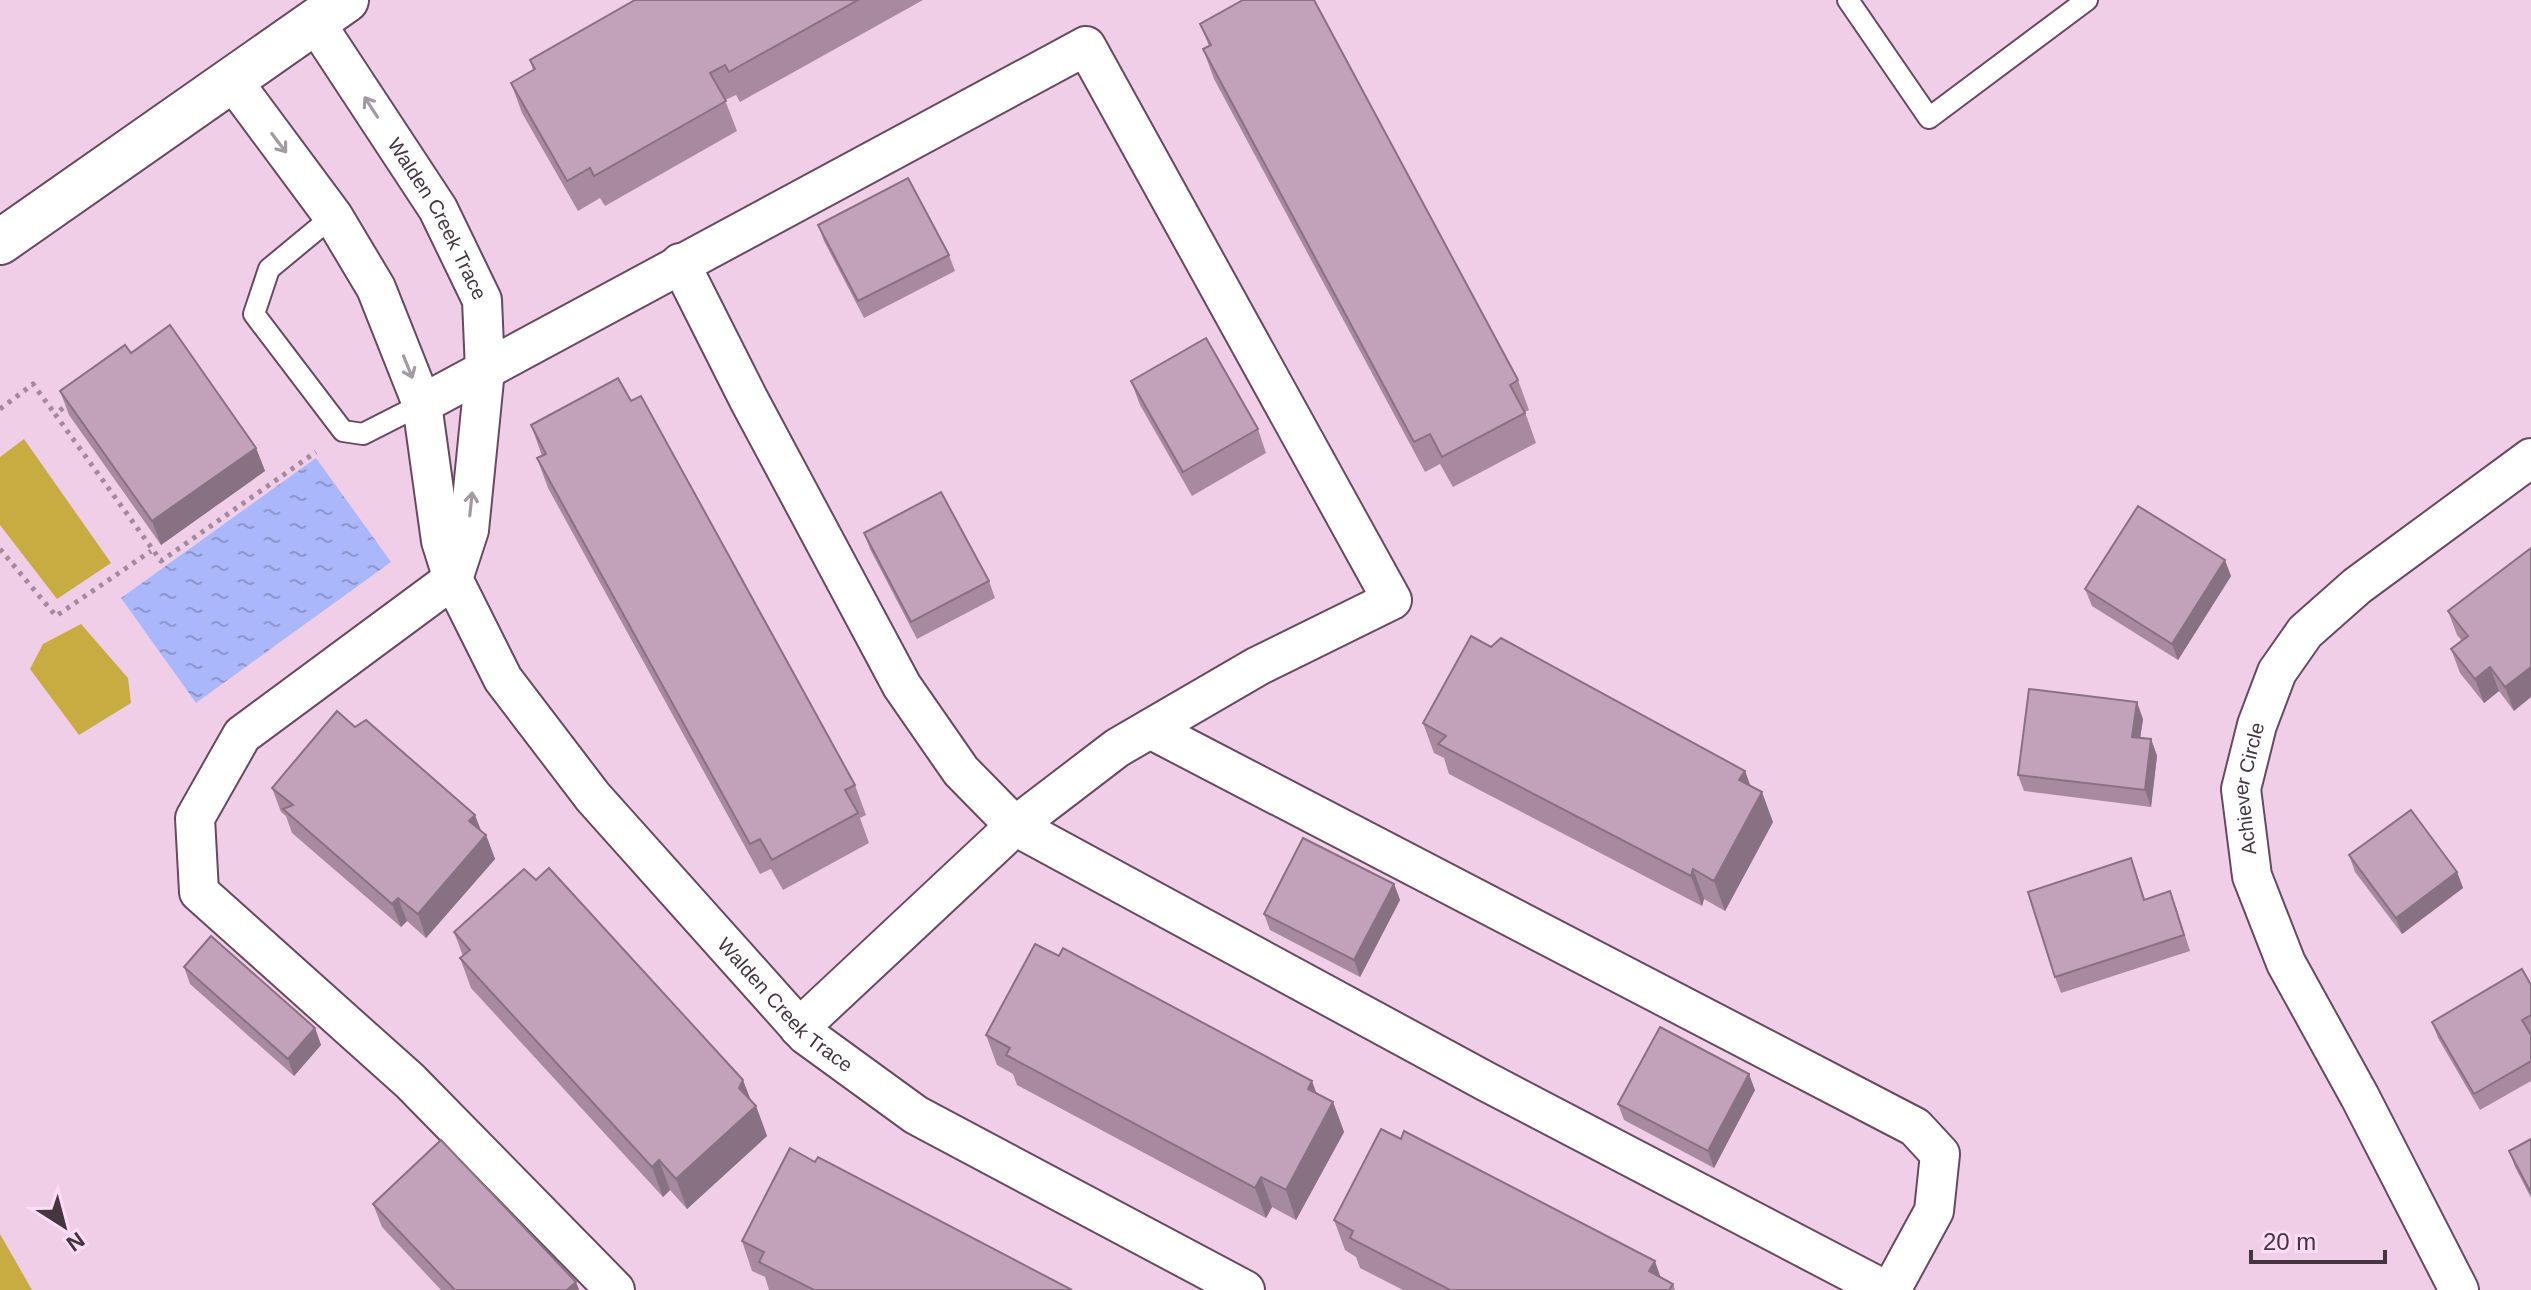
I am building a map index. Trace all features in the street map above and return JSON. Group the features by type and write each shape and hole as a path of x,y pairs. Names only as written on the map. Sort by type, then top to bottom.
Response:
{"main road":[{"path":"0,242 330,11"}],"street":[{"name":"Walden Creek Trace","path":"330,11 438,209 482,300 485,370 469,530 453,579"},
{"path":"422,404 1086,46 1392,600 1258,666 1117,748 1015,826 799,1028"},
{"name":"Walden Creek Trace","path":"232,80 333,216 376,288 422,404 441,541 453,579 503,679 593,797 799,1028 916,1115 1245,1290"},
{"path":"680,263 749,400 902,686 961,771 1015,826 1487,1082 1885,1290"},
{"name":"Achiever Circle","path":"2459,1290 2360,1097 2286,963 2252,876 2241,789 2257,725 2277,672 2305,632 2370,576 2531,458"},
{"path":"453,579 242,735 195,818 199,892 410,1081 615,1290"},
{"path":"1150,729 1915,1127 1940,1154 1934,1211 1891,1290"}],"lane":[{"path":"1848,0 1929,118 2087,0"},
{"path":"333,216 269,269 254,314 343,431 363,434 422,404"}],"path":[{"path":"0,409 33,384 161,561 316,452"},
{"path":"55,414 80,396"},
{"path":"0,549 56,616 151,551"}],"shaded area":[{"path":"24,439 111,563 57,599 0,525 0,457"},
{"path":"81,624 128,678 131,703 79,735 30,669 43,644"},
{"path":"0,1234 32,1290 0,1290"}],"water":[{"path":"316,458 391,562 196,703 121,598"}],"building":[{"path":"635,0 858,0 729,72 725,65 710,73 726,101 594,176 590,168 567,181 511,83 535,69 530,60"},
{"path":"1243,0 1314,0 1518,380 1510,385 1525,413 1442,457 1430,434 1414,442 1203,49 1211,45 1200,24"},
{"path":"908,178 949,255 858,301 818,225"},
{"path":"170,325 256,448 152,521 60,391 125,345 131,353"},
{"path":"1206,338 1258,429 1183,472 1131,381"},
{"path":"618,378 631,401 641,396 855,785 845,790 858,813 772,860 760,839 750,844 537,458 546,454 531,425"},
{"path":"941,492 989,581 911,622 864,533"},
{"path":"2138,506 2225,560 2172,644 2085,589"},
{"path":"2531,548 2531,667 2505,687 2490,667 2475,679 2451,649 2468,636 2448,611"},
{"path":"1471,636 1491,647 1501,638 1745,771 1739,780 1762,792 1714,881 1693,869 1691,876 1438,744 1446,736 1423,723"},
{"path":"2029,689 2137,702 2132,737 2151,739 2145,790 2018,775"},
{"path":"337,711 355,727 366,720 475,815 469,821 486,835 418,914 398,898 392,904 283,809 293,805 272,788"},
{"path":"2411,810 2457,872 2396,918 2349,855"},
{"path":"1303,838 1394,884 1354,960 1264,914"},
{"path":"2131,858 2144,900 2170,891 2184,935 2055,977 2028,892"},
{"path":"549,868 743,1080 739,1088 756,1106 676,1179 659,1160 652,1167 460,958 470,950 454,932 524,869 536,880"},
{"path":"211,936 315,1028 288,1059 184,967"},
{"path":"1035,944 1059,956 1063,948 1312,1081 1308,1089 1333,1102 1286,1190 1261,1177 1255,1188 1006,1055 1010,1048 986,1035"},
{"path":"2522,969 2531,985 2531,1015 2522,1020 2531,1035 2531,1061 2474,1094 2432,1022"},
{"path":"1660,1027 1749,1074 1708,1151 1618,1104"},
{"path":"1381,1129 1401,1139 1404,1131 1655,1261 1649,1271 1673,1284 1669,1290 1450,1290 1350,1238 1353,1231 1334,1220"},
{"path":"2531,1139 2531,1193 2509,1151"},
{"path":"441,1140 576,1282 567,1290 455,1290 373,1204"},
{"path":"790,1148 815,1162 818,1157 1072,1290 814,1290 759,1262 764,1252 742,1241"}]}
